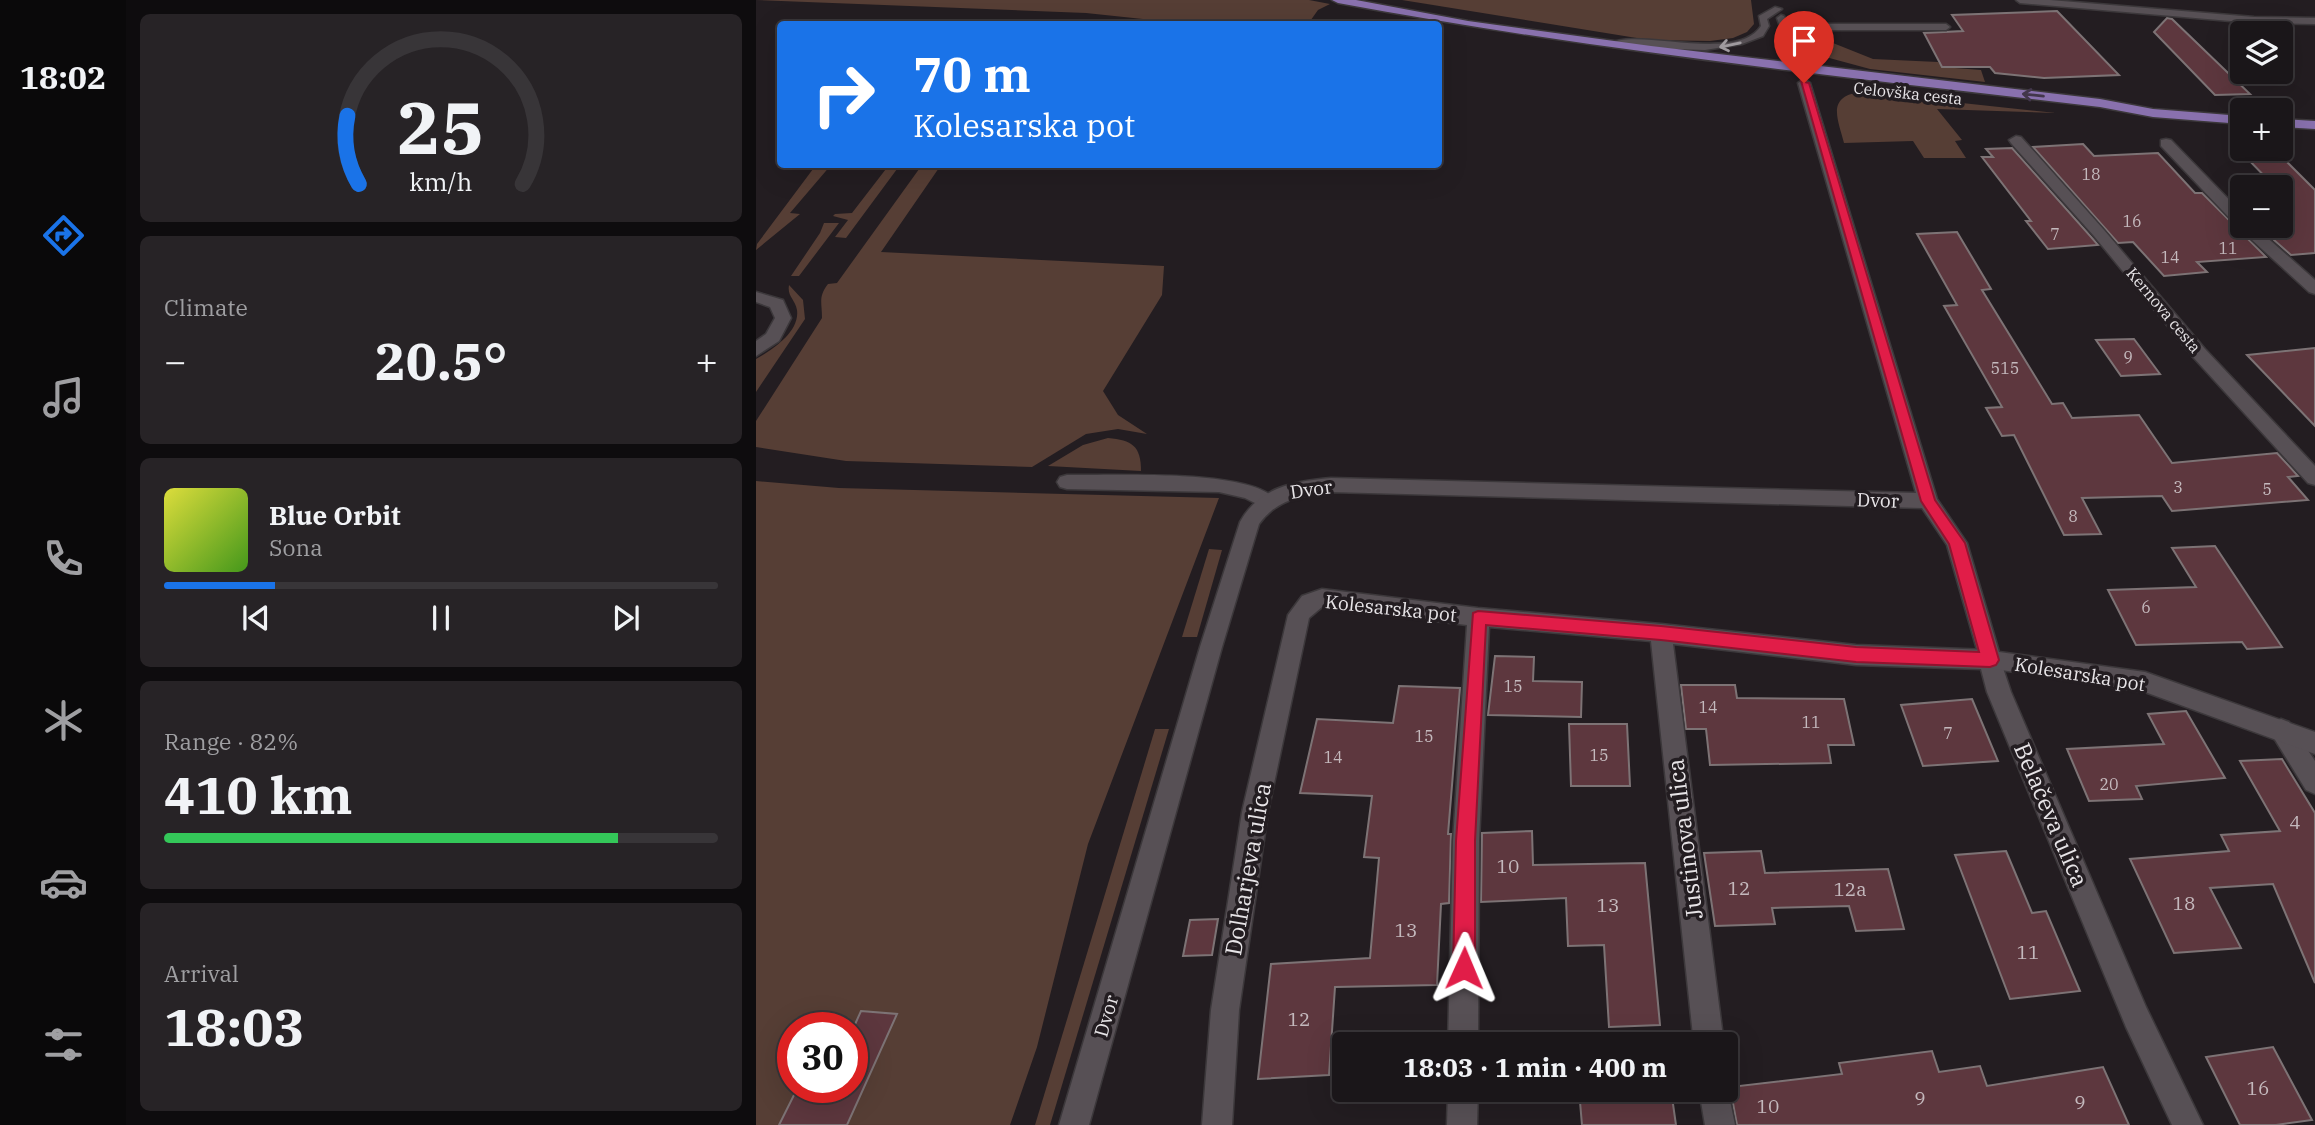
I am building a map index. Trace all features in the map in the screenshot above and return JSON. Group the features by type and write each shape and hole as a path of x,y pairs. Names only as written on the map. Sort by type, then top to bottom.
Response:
{"main road":[{"path":"1338,0 1468,24 1612,44 1808,80"},
{"path":"1468,24 1499,34 1580,50 1767,78"},
{"name":"Celovška cesta","path":"1808,80 2100,115 2153,113"},
{"name":"Celovška cesta","path":"1808,80 2101,103 2153,113 2230,119"},
{"path":"2293,124 2315,125"}],"street":[{"path":"1808,80 1928,501"},
{"name":"Kernova cesta","path":"2016,140 2099,233 2199,353 2315,478"},
{"path":"2166,144 2230,210"},
{"path":"2259,238 2315,289"},
{"path":"756,297 777,304 783,318 773,337 756,350"},
{"path":"1067,482 1219,485 1251,492 1267,502"},
{"name":"Dvor","path":"1074,1125 1215,634 1250,522 1267,502 1298,488 1331,485 1928,501"},
{"name":"Belačeva ulica","path":"1928,501 1957,543 1999,692 2136,1017 2188,1125"},
{"name":"Kolesarska pot","path":"1299,615 1310,602 1322,598 1478,617 1661,633 1856,655 1990,660 2146,682 2315,743"},
{"name":"Dolharjeva ulica","path":"1217,1125 1225,1010 1255,812 1299,615"},
{"path":"1463,1032 1465,841 1478,617"},
{"name":"Justinova ulica","path":"1661,633 1707,1032"},
{"path":"2281,730 2315,782"},
{"path":"1462,1125 1463,1102"},
{"path":"1716,1102 1720,1125"}],"lane":[{"path":"2021,0 2242,20 2315,21"},
{"path":"1612,44 1629,42 1688,48 1730,45 1760,34 1765,26 1762,18 1777,4 1808,80"},
{"path":"1784,26 1946,27"}],"shaded area":[{"path":"756,0 1309,0 1330,4 1318,10 1310,21 1162,21 1086,13"},
{"path":"1402,0 1751,0 1754,24 1747,32 1733,38 1710,41 1649,40"},
{"path":"1818,37 1873,59 1938,62 1942,67 1981,70 1985,82 1870,69 1822,56 1812,43"},
{"path":"1860,92 2056,113 1937,109 1962,140 1955,141 1966,158 1924,158 1913,141 1844,143 1837,118 1838,104 1849,95"},
{"path":"814,168 828,168 790,213 800,214 756,250 757,244"},
{"path":"887,168 898,168 846,238 835,237 848,220 833,216 852,213"},
{"path":"920,168 939,168 881,252 1164,266 1162,295 1103,391 1118,415 1147,434 1118,429 1086,434 1032,467 846,461 756,447 756,421 822,318 821,300 825,289 828,284 837,283"},
{"path":"824,223 839,223 799,276 791,276 820,233"},
{"path":"789,285 803,300 805,319 756,392 756,359 770,351 790,333 797,318"},
{"path":"1108,438 1123,440 1134,446 1141,462 1141,471 1048,466 1083,445"},
{"path":"756,481 839,488 1219,498 1088,844 1037,1047 1010,1125 756,1125"},
{"path":"1209,549 1222,550 1197,637 1182,637"},
{"path":"1155,729 1169,729 1050,1125 1035,1125"}],"building":[{"path":"2057,11 2119,75 2044,78 1995,73 1990,67 1942,67 1924,33 1963,31 1952,15"},
{"path":"2167,18 2172,19 2230,75 2230,84 2240,84 2250,94 2215,95 2154,32"},
{"path":"2083,144 2094,156 2158,153 2195,193 2202,193 2230,221 2230,238 2247,238 2266,257 2197,262 2207,272 2164,276 2133,242 2118,243 2033,147"},
{"path":"2012,148 2098,245 2048,249 2026,221 2031,221 1982,157 1993,157 1986,149"},
{"path":"2250,161 2286,161 2315,190 2315,253 2291,255 2272,238 2293,238 2293,175 2263,175"},
{"path":"1957,232 1991,289 1982,290 2052,404 2063,403 2072,418 2139,415 2172,463 2277,453 2298,476 2288,477 2308,500 2172,511 2162,496 2082,498 2101,534 2064,535 2014,435 2002,436 1986,408 2002,407 1944,306 1957,305 1917,234"},
{"path":"2134,339 2160,374 2121,376 2096,340"},
{"path":"2315,348 2315,426 2247,355"},
{"path":"2215,546 2282,647 2247,649 2242,642 2136,645 2108,590 2196,587 2172,548"},
{"path":"1495,656 1534,657 1533,681 1582,682 1581,717 1488,715"},
{"path":"1681,685 1735,685 1737,698 1844,699 1854,745 1828,745 1831,763 1710,765 1706,729 1686,729"},
{"path":"1399,686 1460,688 1448,834 1451,834 1449,903 1441,904 1437,985 1335,987 1329,1075 1258,1079 1271,964 1370,958 1379,858 1364,857 1372,796 1300,793 1317,719 1393,723"},
{"path":"1972,699 1998,761 1923,766 1901,705"},
{"path":"2186,711 2225,778 2136,786 2142,799 2089,801 2067,749 2164,744 2148,714"},
{"path":"1569,724 1627,724 1630,786 1571,786"},
{"path":"2282,759 2315,813 2315,983 2273,884 2210,888 2241,948 2174,953 2130,859 2229,851 2221,835 2280,831 2240,761"},
{"path":"1532,831 1533,865 1645,863 1660,1025 1609,1027 1604,945 1568,946 1566,898 1481,902 1482,833"},
{"path":"1761,851 1765,873 1888,869 1904,929 1856,931 1849,906 1772,908 1775,924 1715,926 1704,853"},
{"path":"2006,851 2032,913 2046,911 2080,991 2010,999 1955,855"},
{"path":"1218,919 1212,955 1183,956 1190,920"},
{"path":"861,1011 897,1014 868,1078 868,1012"},
{"path":"2273,1047 2312,1120 2276,1125 2240,1125 2206,1057"},
{"path":"1932,1051 1939,1072 1980,1066 1987,1086 2103,1067 2129,1125 1737,1125 1733,1102 1738,1102 1738,1086 1842,1074 1839,1063"},
{"path":"1580,1102 1673,1102 1676,1125 1582,1125"},
{"path":"790,1103 857,1103 847,1125 779,1125"}],"route":[{"path":"1464,968 1465,841 1478,617 1661,633 1856,655 1990,660 1957,543 1928,501 1804,83"}]}
